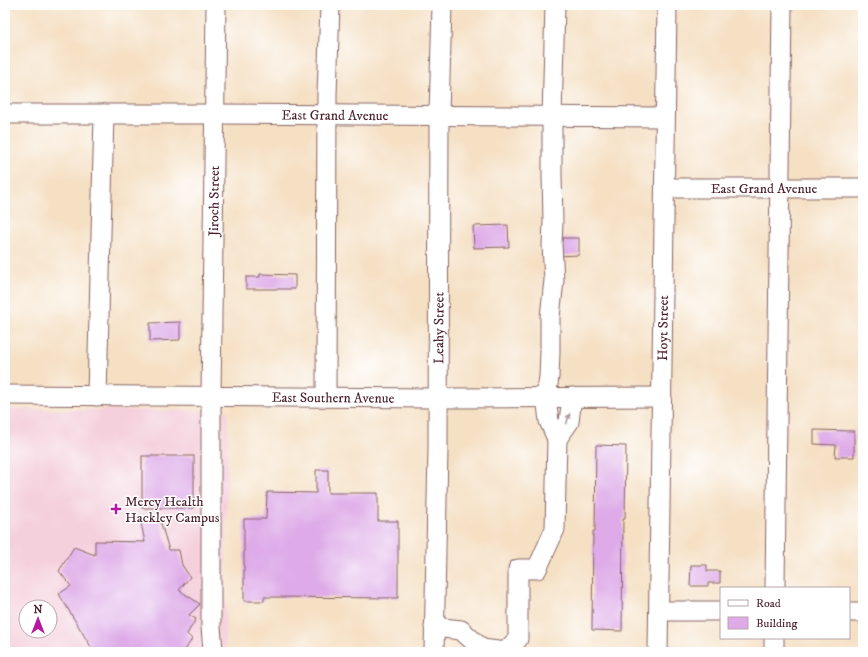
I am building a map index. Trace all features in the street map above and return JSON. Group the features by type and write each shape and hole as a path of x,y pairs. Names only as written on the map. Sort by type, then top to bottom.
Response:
{"street":[{"name":"Jiroch Street","path":"215,652 213,650 212,627 211,396 216,5"},
{"path":"326,397 327,116 330,5"},
{"name":"Leahy Street","path":"434,652 438,398 439,116 442,5"},
{"path":"434,627 460,630 482,649 505,652 518,640 518,569 537,569 555,529 557,439 549,421 546,397 549,377 550,317 554,280 552,245 552,117 554,5"},
{"name":"Hoyt Street","path":"658,652 667,5"},
{"path":"775,587 782,5"},
{"name":"East Grand Avenue","path":"5,114 665,117"},
{"path":"97,396 104,114"},
{"name":"East Grand Avenue","path":"664,188 863,188"},
{"name":"East Southern Avenue","path":"5,396 438,398 662,397"},
{"path":"557,439 569,422 572,397"},
{"path":"659,611 720,611"},
{"path":"850,612 863,612"},
{"path":"774,639 774,652"}],"shaded area":[{"name":"Mercy Health Hackley Campus","path":"5,409 228,411 225,652 5,652"}],"building":[{"path":"508,225 509,247 474,248 473,226"},
{"path":"558,238 579,238 579,255 558,256"},
{"path":"260,274 295,275 295,289 246,289 246,277 260,277"},
{"path":"180,322 180,340 150,341 150,323"},
{"path":"814,430 854,431 854,457 835,457 836,445 814,444"},
{"path":"596,445 626,446 625,519 623,519 622,631 592,630"},
{"path":"142,456 194,456 194,508 142,508"},
{"path":"316,470 328,470 328,493 378,493 378,521 398,521 398,598 264,597 264,601 244,601 244,519 266,519 267,492 316,493"},
{"path":"160,520 169,550 179,550 182,565 190,577 179,590 200,604 189,615 196,619 187,634 192,639 184,652 94,652 59,594 71,586 59,571 74,547 95,555 95,541 145,542 141,523"},
{"path":"691,565 707,565 707,571 720,571 720,583 708,583 708,586 690,586"}],"place":[{"name":"Mercy Health Hackley Campus","path":"116,509"}]}
